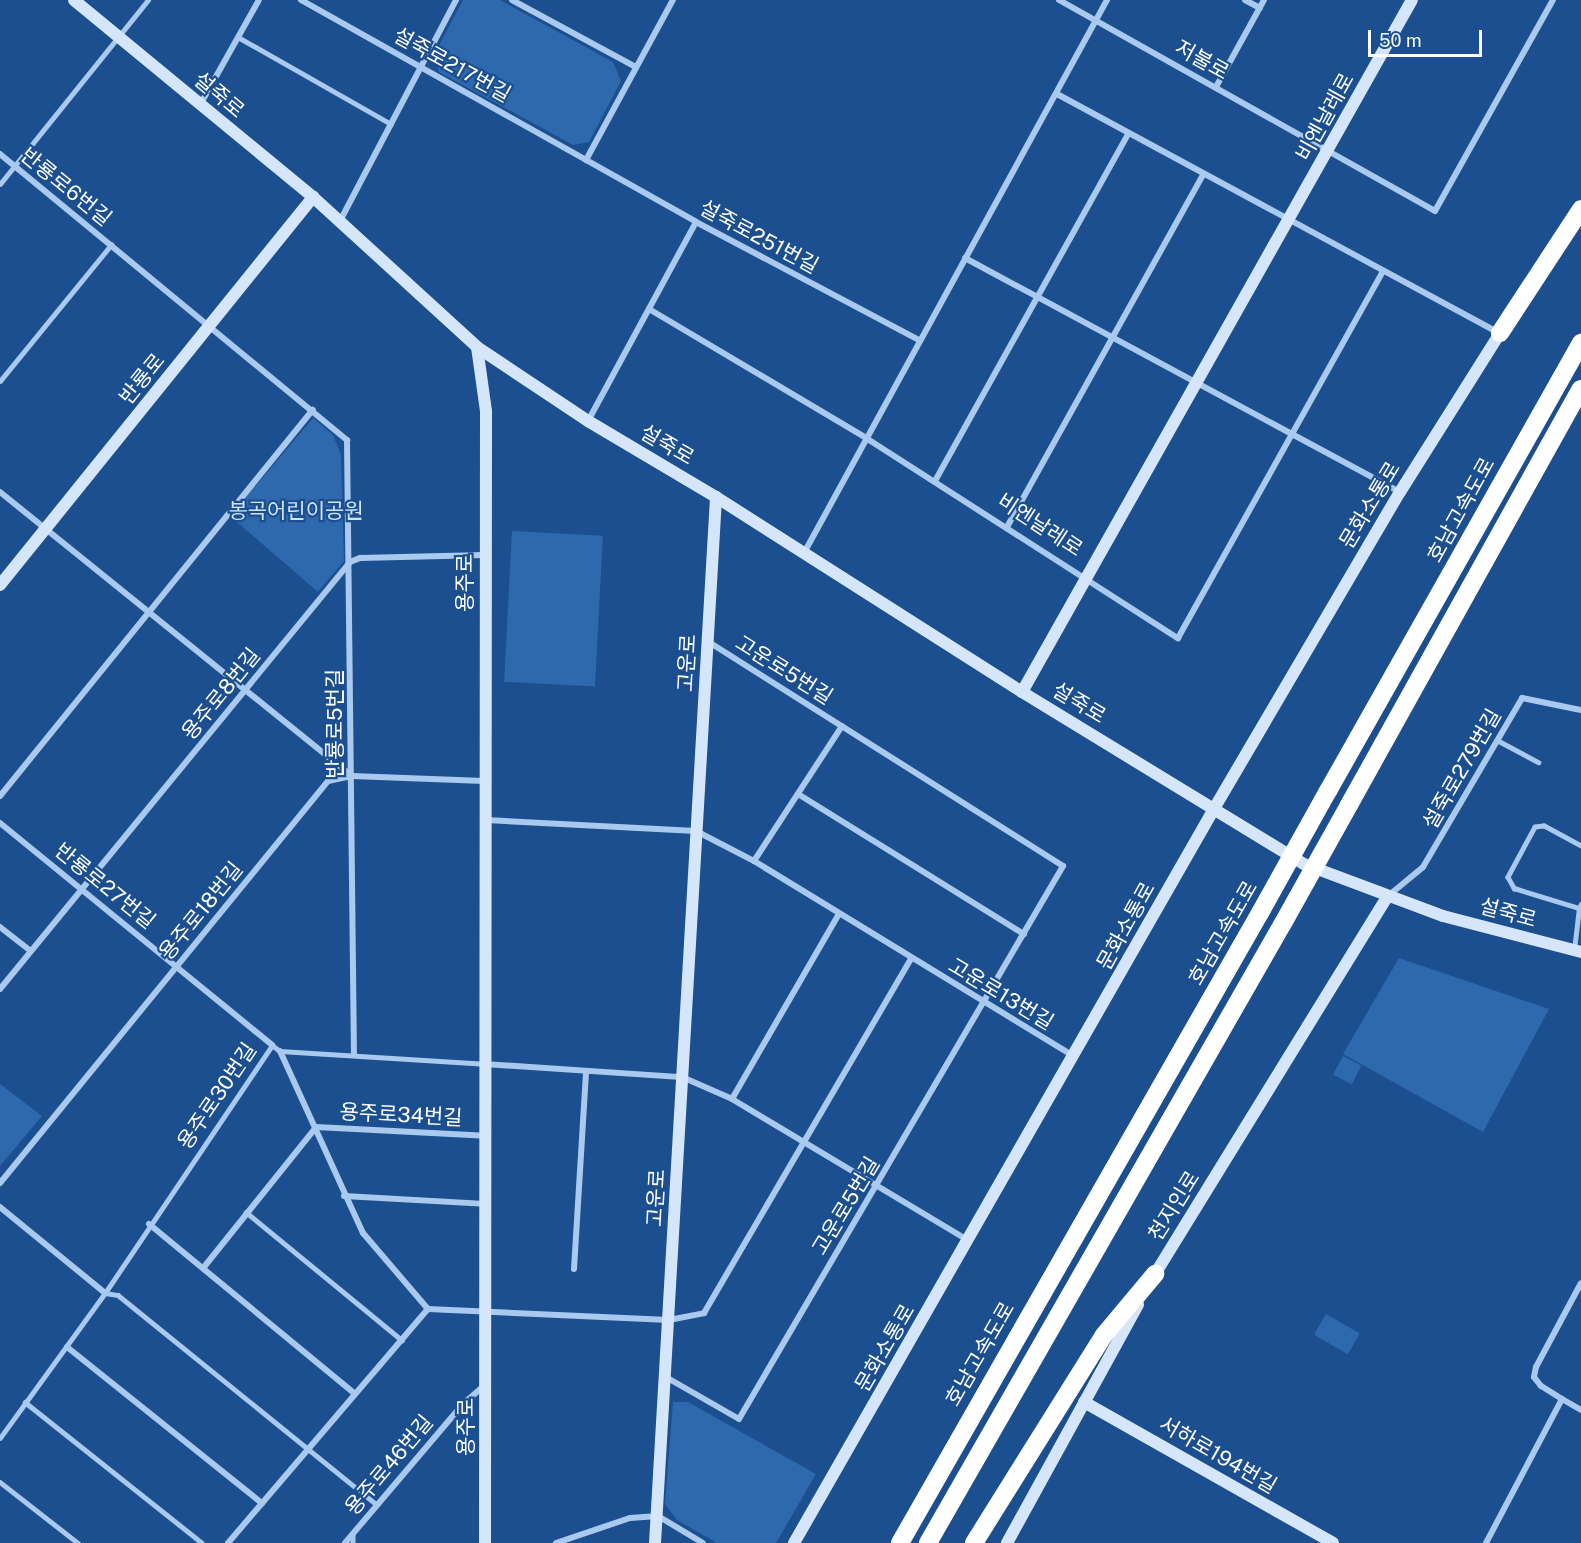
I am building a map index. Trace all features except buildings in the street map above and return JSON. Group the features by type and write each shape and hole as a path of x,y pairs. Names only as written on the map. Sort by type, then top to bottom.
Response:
{"highway":[{"path":"1500,333 1581,209"},
{"name":"호남고속도로","path":"900,1543 1260,913 1581,343"},
{"path":"928,1543 1282,925 1581,389"},
{"path":"974,1543 1104,1335 1155,1274"}],"street":[{"name":"설죽로","path":"74,0 313,197 477,347 588,421 716,497 1022,692 1215,807 1304,864 1386,898 1577,951"},
{"path":"200,105 259,0"},
{"name":"설죽로217번길","path":"301,0 586,160"},
{"path":"340,221 456,0"},
{"path":"512,0 636,67"},
{"path":"586,160 673,0"},
{"name":"저불로","path":"1059,0 1434,211 1553,0"},
{"path":"804,554 1107,0"},
{"path":"1245,0 1260,8"},
{"path":"1216,87 1264,0"},
{"name":"비엔날레로","path":"1022,692 1412,0"},
{"path":"1057,94 1163,154 1500,333"},
{"path":"649,309 935,481 1128,134"},
{"name":"반룡로6번길","path":"0,154 211,327"},
{"name":"설죽로251번길","path":"586,160 696,222 919,340"},
{"path":"1006,527 1203,175"},
{"name":"반룡로","path":"0,585 211,327 313,197"},
{"path":"588,421 696,222"},
{"path":"964,258 1400,492"},
{"path":"1292,435 1383,271"},
{"name":"반룡로5번길","path":"211,327 347,440 349,449 354,1054"},
{"name":"문화소통로","path":"794,1543 969,1241 1215,807 1400,492 1500,333"},
{"name":"용주로","path":"477,347 486,411 484,555 486,820 484,1064 487,1311 485,1543"},
{"path":"0,796 313,410"},
{"name":"비엔날레로","path":"935,481 1178,638 1292,435"},
{"path":"0,492 352,776"},
{"name":"고운로","path":"656,1543 716,497"},
{"path":"350,562 360,558 484,555"},
{"name":"용주로8번길","path":"0,989 350,562"},
{"name":"고운로5번길","path":"664,1376 739,1419 1063,866 708,641"},
{"name":"설죽로279번길","path":"1386,898 1423,867 1522,698 1581,710"},
{"name":"고운로5번길","path":"798,794 842,726"},
{"name":"용주로18번길","path":"0,1183 328,781 352,776 484,782"},
{"path":"754,861 798,794 1024,934"},
{"path":"486,820 696,831"},
{"name":"반룡로27번길","path":"0,823 83,888 272,1045"},
{"name":"고운로13번길","path":"696,831 754,861 1074,1057"},
{"name":"천지인로","path":"1007,1543 1155,1274 1386,898"},
{"path":"732,1099 839,914"},
{"path":"0,927 31,951"},
{"path":"228,1543 428,1309 669,1320 704,1313 911,959"},
{"path":"280,1052 316,1127"},
{"path":"484,1064 682,1077 732,1099 803,1145 969,1241"},
{"path":"574,1269 586,1072"},
{"name":"용주로34번길","path":"316,1127 485,1136"},
{"name":"용주로34번길","path":"316,1127 344,1197 363,1233 428,1309"},
{"name":"용주로34번길","path":"204,1267 316,1127"},
{"path":"344,1197 485,1204"},
{"path":"0,1207 105,1293"},
{"path":"149,1224 204,1267 355,1394"},
{"path":"1581,1283 1536,1367 1534,1377 1541,1386 1581,1410"},
{"path":"68,1347 262,1503"},
{"name":"용주로46번길","path":"345,1543 463,1404 486,1385"},
{"path":"1486,1543 1562,1400"},
{"name":"서하로194번길","path":"1084,1401 1333,1543"},
{"path":"556,1543 630,1518 658,1516 703,1543"}],"lane":[{"path":"0,184 148,0"},
{"path":"238,37 391,124"},
{"name":"반룡로6번길","path":"0,381 111,245"},
{"path":"1497,740 1538,762"},
{"path":"1577,951 1580,906 1514,888 1508,876 1535,827 1544,826 1581,846"},
{"name":"용주로30번길","path":"0,1437 68,1347 272,1045 280,1052 354,1054 484,1064"},
{"path":"246,1212 402,1340"},
{"path":"105,1293 118,1295 377,1505"},
{"path":"25,1402 202,1543"},
{"path":"0,1482 78,1543"},
{"path":"353,1533 353,1543"}],"green space":[{"path":"463,0 500,0 613,62 621,81 589,142 573,145 439,72 434,55"},
{"name":"봉곡어린이공원","path":"313,418 333,435 341,455 344,561 318,592 230,516"},
{"path":"512,531 603,536 595,687 504,682"},
{"path":"1399,958 1549,1009 1483,1132 1343,1054"},
{"path":"1343,1056 1362,1066 1352,1084 1333,1075"},
{"path":"0,1084 42,1116 0,1166"},
{"path":"1326,1314 1360,1334 1348,1354 1314,1335"},
{"path":"673,1402 688,1402 816,1474 776,1543 717,1543 677,1520 665,1504"}]}
